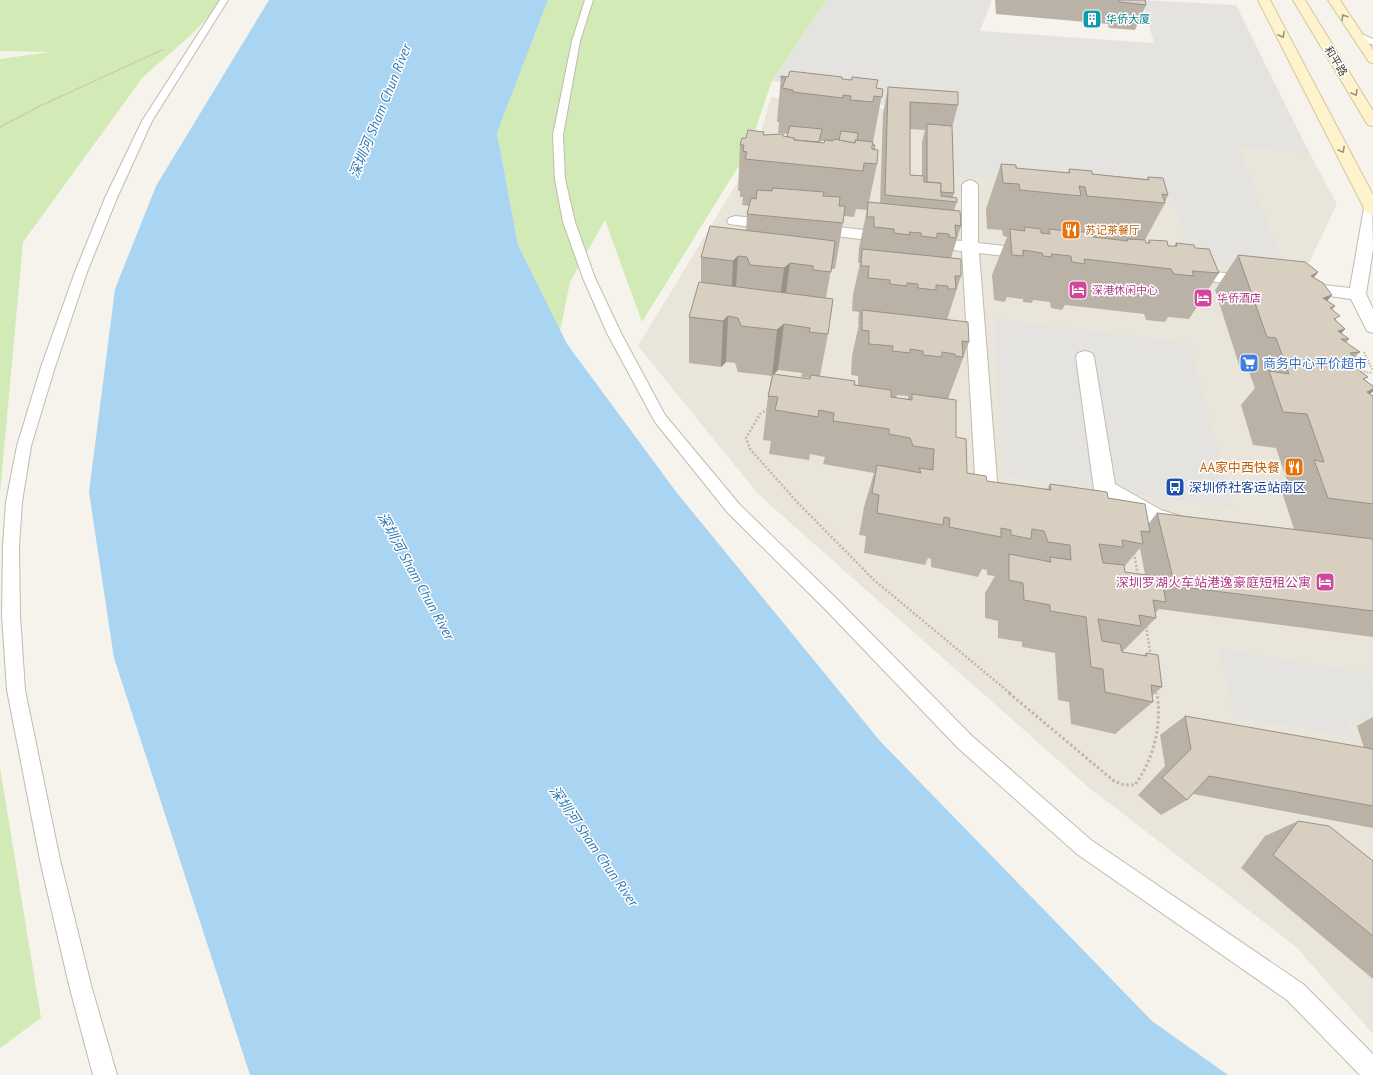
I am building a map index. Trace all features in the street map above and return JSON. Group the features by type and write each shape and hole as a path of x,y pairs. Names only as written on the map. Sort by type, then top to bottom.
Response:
{"street":[{"path":"1264,0 1373,209 1357,294 1371,320"},
{"name":"和平路","path":"1299,0 1373,122"},
{"path":"1334,0 1355,34 1373,59"},
{"path":"970,184 970,247 987,493"},
{"path":"735,221 1048,256"},
{"path":"1173,272 1357,294"},
{"path":"1085,357 1105,489 1155,517 1189,528 1204,530"}],"lane":[{"path":"105,1075 80,985 50,860 16,690 11,616 11,546 14,502 24,446 48,367 81,272 111,198 147,121 224,0"},
{"path":"589,0 576,41 558,135 560,179 569,222 589,278 614,333 660,418 734,509 830,603 965,742 1084,847 1295,992 1373,1071"},
{"path":"1355,34 1373,42"}],"path":[{"path":"0,127 20,115 132,65 164,48"},
{"path":"1352,370 1373,373"},
{"path":"771,407 760,414 746,438 750,449 797,502 874,580 1114,781 1124,785 1135,785 1140,778 1156,743 1159,731 1160,716 1155,685"},
{"path":"1133,547 1138,578"},
{"path":"1145,624 1152,662"}],"shaded area":[{"path":"827,0 992,0 980,31 1154,43 1142,0 1236,5 1310,154 1239,147 1287,274 1192,263 1173,198 952,174 950,112 813,98 801,84 772,81"},
{"path":"771,97 1310,154 1337,204 1305,271 1373,421 1373,1034 1295,946 1088,787 758,494 638,346 755,153"},
{"path":"994,319 1190,343 1233,508 1002,476"},
{"path":"1219,649 1369,673 1373,687 1373,723 1348,719 1353,737 1234,717"}],"green space":[{"path":"0,0 224,0 191,35 143,77 23,242 0,493 0,59 50,52 0,51"},
{"path":"548,0 827,0 772,81 748,151 642,322 605,220 570,282 560,331 518,245 497,133"},
{"path":"0,768 41,1018 0,1048"}],"water":[{"name":"深圳河 Sham Chun River","path":"269,0 548,0 497,133 518,245 567,344 677,493 880,741 1152,1021 1228,1075 250,1075 114,658 89,492 115,289 156,186"}],"building":[{"path":"1118,0 1145,0 1146,5 1119,2"},
{"path":"790,71 842,77 842,79 852,80 852,77 878,80 876,88 883,89 882,97 874,96 873,102 850,100 851,96 843,95 843,98 793,92 793,90 782,88 786,78 781,78 781,76 788,77"},
{"path":"888,87 958,92 958,105 910,102 910,175 924,176 924,182 941,183 941,196 957,198 957,202 885,195"},
{"path":"927,124 952,126 954,193 941,192 941,183 927,182"},
{"path":"790,126 822,129 819,142 794,140 794,138 787,137"},
{"path":"748,130 764,132 763,135 783,134 783,136 794,138 794,140 824,143 825,140 833,141 834,139 855,143 855,140 873,142 872,149 878,150 877,164 864,163 863,171 745,159 747,152 743,151 744,145 740,145 742,138 746,138"},
{"path":"841,131 858,133 855,143 839,140"},
{"path":"1001,164 1016,165 1016,168 1070,173 1069,169 1092,171 1092,174 1149,180 1148,177 1163,178 1168,195 1162,194 1165,203 1087,196 1085,187 1079,186 1081,196 1020,190 1019,184 1003,183"},
{"path":"773,188 824,192 823,196 840,197 839,206 845,206 843,223 747,214 751,198 756,199 757,190 772,191"},
{"path":"868,202 960,211 961,226 955,225 956,238 949,237 949,234 937,233 937,238 921,236 921,233 909,232 910,235 894,233 894,229 874,227 874,217 867,217"},
{"path":"710,226 835,241 831,272 813,270 813,266 790,263 784,268 750,265 747,257 738,256 733,261 701,257"},
{"path":"1024,227 1041,229 1041,233 1050,234 1049,229 1066,231 1066,234 1072,235 1072,231 1092,233 1093,237 1128,241 1127,239 1145,240 1146,243 1150,243 1149,240 1167,241 1168,246 1177,246 1176,243 1194,245 1195,248 1209,249 1219,273 1192,271 1194,276 1174,274 1171,269 1084,259 1085,264 1072,262 1071,256 1051,254 1052,257 1043,256 1042,253 1023,250 1023,256 1012,255 1010,229 1025,231"},
{"path":"862,249 961,259 961,276 955,276 956,289 948,289 948,286 936,285 936,290 918,288 918,284 907,283 907,286 890,284 890,280 868,278 869,266 861,266"},
{"path":"1238,255 1305,262 1318,272 1311,276 1323,283 1332,295 1323,298 1335,306 1330,308 1340,316 1334,319 1345,329 1338,331 1349,339 1341,339 1360,352 1350,353 1365,365 1356,368 1368,377 1363,379 1373,386 1373,389 1367,392 1373,396 1373,504 1328,498 1314,460 1324,462 1307,414 1283,412 1269,371 1289,374 1276,338 1267,337"},
{"path":"699,282 833,299 828,334 809,332 810,328 784,324 777,330 741,326 738,318 728,316 723,321 689,317"},
{"path":"862,310 968,322 969,342 962,341 963,357 942,352 942,357 923,355 923,351 910,349 910,353 892,351 893,346 869,344 869,331 862,330"},
{"path":"773,374 810,379 811,375 855,381 854,385 891,390 891,397 912,400 912,394 956,400 956,437 966,439 967,473 986,476 987,481 1051,490 1050,484 1107,492 1108,498 1145,504 1150,532 1141,531 1143,544 1122,540 1123,547 1099,544 1103,563 1124,565 1125,572 1161,577 1166,602 1153,600 1156,618 1139,615 1141,626 1098,619 1102,641 1120,644 1122,652 1147,656 1146,653 1158,655 1162,687 1151,685 1153,702 1105,692 1103,669 1091,667 1086,617 1050,611 1050,605 1024,600 1023,583 1009,580 1009,554 1051,562 1050,557 1071,560 1070,545 1048,542 1044,531 1032,529 1031,539 1011,535 1011,530 1001,528 1001,537 949,527 950,518 944,517 943,525 877,513 879,495 872,493 877,465 921,473 919,468 933,470 934,449 913,446 910,438 889,434 889,429 833,421 834,413 819,410 818,417 775,410 778,397 768,396"},
{"path":"1157,513 1373,539 1373,611 1175,586"},
{"path":"1185,716 1373,749 1373,806 1209,776 1187,800 1162,778 1191,749"},
{"path":"1298,821 1329,826 1373,861 1373,936 1273,855"}],"place":[{"name":"华侨大厦","path":"1092,19"},
{"name":"苏记茶餐厅","path":"1071,230"},
{"name":"深港休闲中心","path":"1078,290"},
{"name":"华侨酒店","path":"1203,298"},
{"name":"商务中心平价超市","path":"1249,363"},
{"name":"AA家中西快餐","path":"1294,467"},
{"name":"深圳侨社客运站南区","path":"1175,487"},
{"name":"深圳罗湖火车站港逸豪庭短租公寓","path":"1325,582"}]}
